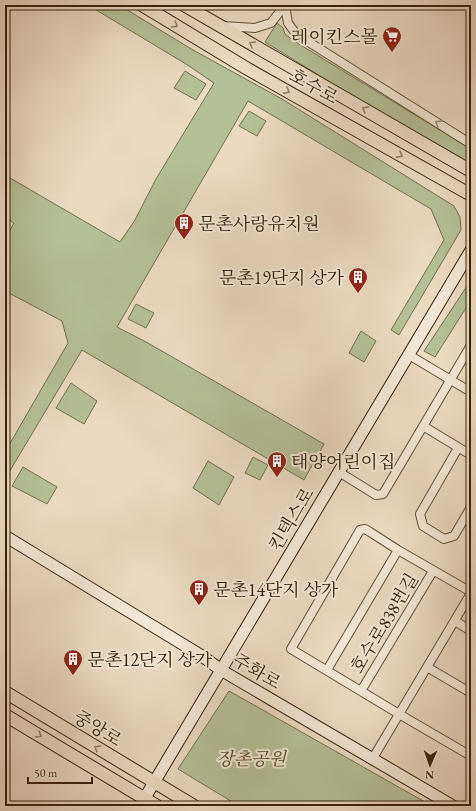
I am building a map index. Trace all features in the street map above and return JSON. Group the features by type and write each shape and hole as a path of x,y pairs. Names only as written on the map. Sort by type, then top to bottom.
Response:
{"main road":[{"name":"호수로","path":"142,5 246,68 471,195"},
{"name":"호수로","path":"184,5 471,171"},
{"name":"중앙로","path":"5,692 194,806"},
{"name":"중앙로","path":"5,715 142,802 157,806"}],"street":[{"path":"221,26 255,28 271,22 285,5"},
{"path":"285,5 288,23 296,34 471,144"},
{"name":"킨텍스로","path":"142,802 471,250"},
{"path":"339,472 376,495 383,494 471,345"},
{"path":"409,355 471,392"},
{"path":"423,426 471,455"},
{"path":"458,448 420,514 423,526 444,538 454,536 471,507"},
{"name":"호수로838번길","path":"373,758 399,714 427,667 455,621 471,593 365,529 360,530 291,649 399,714 471,756"},
{"name":"주화로","path":"5,536 202,656 221,670 453,806"},
{"name":"호수로838번길","path":"327,670 398,550"},
{"name":"호수로838번길","path":"361,691 433,571"},
{"path":"455,621 471,631"},
{"path":"427,667 471,693"}],"green space":[{"path":"88,5 119,5 193,50 282,99 454,206 460,217 461,230 399,335 391,330 444,240 431,209 248,101 117,327 146,342 324,444 304,480 82,350 5,479 5,452 68,343 62,321 5,291 5,239 14,223 5,217 5,175 120,242 135,220 156,179 214,83 186,64"},
{"path":"277,23 283,28 285,34 294,41 471,149 471,169 265,42"},
{"path":"185,71 206,84 196,100 174,88"},
{"path":"249,111 266,121 257,136 239,126"},
{"path":"471,280 471,300 435,357 424,351"},
{"path":"136,304 154,313 146,328 128,319"},
{"path":"361,331 376,341 364,362 349,353"},
{"path":"71,383 97,401 84,424 56,408"},
{"path":"253,457 268,465 260,480 245,473"},
{"path":"208,461 234,477 219,505 193,488"},
{"path":"23,467 57,487 47,504 12,486"},
{"name":"장촌공원","path":"229,691 432,806 239,806 178,769"}],"place":[{"name":"레이킨스몰","path":"392,53"},
{"name":"문촌사랑유치원","path":"184,240"},
{"name":"문촌19단지 상가","path":"358,294"},
{"name":"태양어린이집","path":"277,478"},
{"name":"문촌14단지 상가","path":"199,606"},
{"name":"문촌12단지 상가","path":"73,676"}]}
